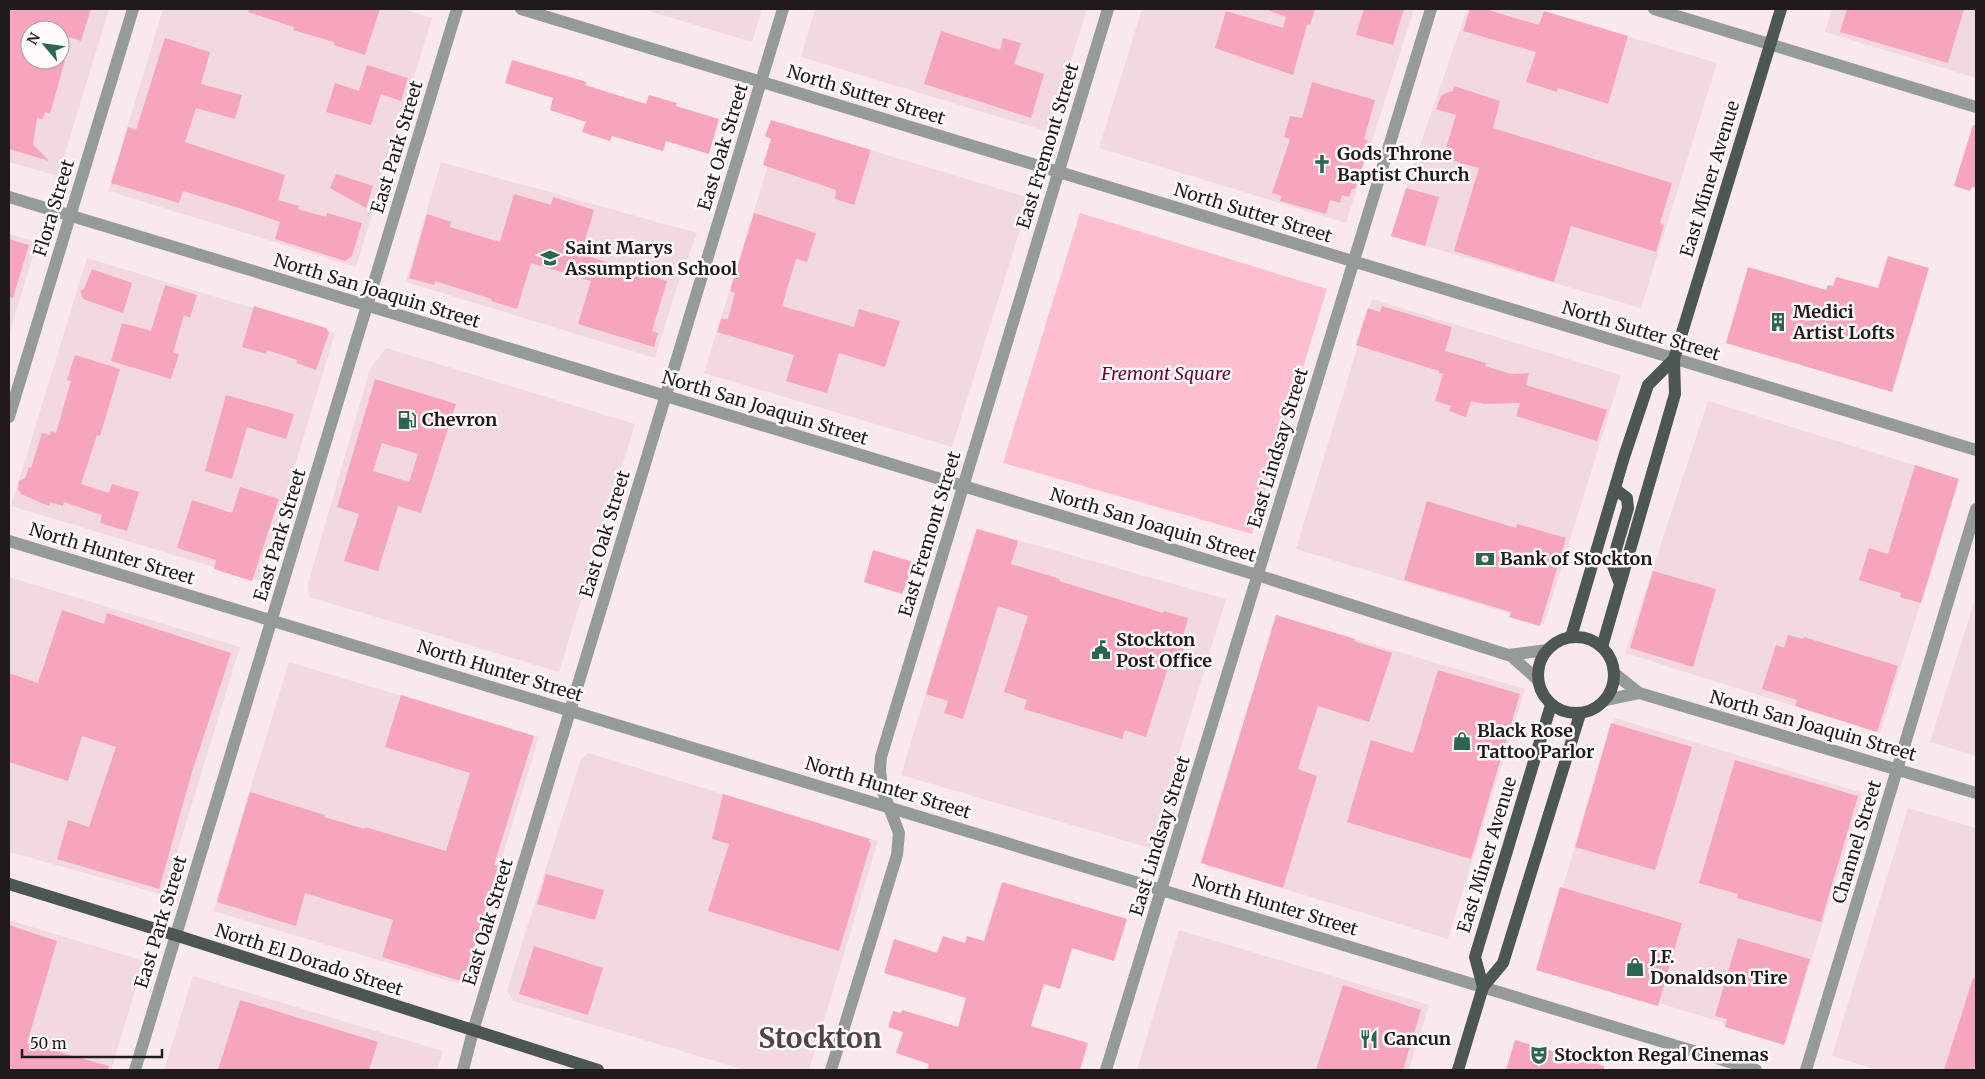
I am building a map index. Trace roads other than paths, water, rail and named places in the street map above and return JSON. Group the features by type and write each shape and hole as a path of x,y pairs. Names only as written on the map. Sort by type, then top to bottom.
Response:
{"main road":[{"name":"East Miner Avenue","path":"1602,647 1675,394 1674,359 1781,9"},
{"name":"East Miner Avenue","path":"1571,637 1648,385 1674,359"},
{"path":"1615,489 1627,498 1628,508 1612,563 1620,584"},
{"path":"1605,523 1619,537"},
{"path":"1571,637 1592,640 1602,647 1609,657 1614,673 1610,692 1605,700 1592,710 1580,714 1567,713 1551,705 1545,699 1539,687 1537,674 1540,661 1547,650 1556,642 1571,637"},
{"name":"East Miner Avenue","path":"1483,987 1475,957 1551,705"},
{"path":"1458,1070 1483,987 1503,963 1580,714"},
{"name":"North El Dorado Street","path":"9,884 598,1070"}],"street":[{"name":"Flora Street","path":"9,418 133,9"},
{"name":"East Park Street","path":"135,1070 457,9"},
{"name":"North Sutter Street","path":"521,9 1976,450"},
{"name":"East Oak Street","path":"463,1070 570,710 783,9"},
{"name":"East Fremont Street","path":"831,1070 897,854 899,833 882,789 881,757 1108,9"},
{"name":"East Lindsay Street","path":"1106,1070 1431,9"},
{"path":"1654,9 1976,107"},
{"name":"North San Joaquin Street","path":"9,197 367,307 1258,575 1510,655 1538,680"},
{"name":"Channel Street","path":"1806,1070 1976,509"},
{"name":"North Hunter Street","path":"9,541 1756,1070"},
{"name":"North San Joaquin Street","path":"1510,655 1547,650"},
{"name":"North San Joaquin Street","path":"1614,673 1639,694 1976,793"},
{"name":"North San Joaquin Street","path":"1605,700 1639,694"}],"place":[{"name":"Gods Throne Baptist Church","path":"1322,164"},
{"name":"Saint Marys Assumption School","path":"550,258"},
{"name":"Medici Artist Lofts","path":"1778,322"},
{"name":"Chevron","path":"407,420"},
{"name":"Bank of Stockton","path":"1485,559"},
{"name":"Stockton Post Office","path":"1101,650"},
{"name":"Black Rose Tattoo Parlor","path":"1462,741"},
{"name":"J.F. Donaldson Tire","path":"1635,967"},
{"name":"Cancun","path":"1369,1039"},
{"name":"Stockton Regal Cinemas","path":"1539,1055"}],"district":[{"name":"Stockton","path":"820,1038"}],"park label":[{"name":"Fremont Square","path":"1166,374"}]}
